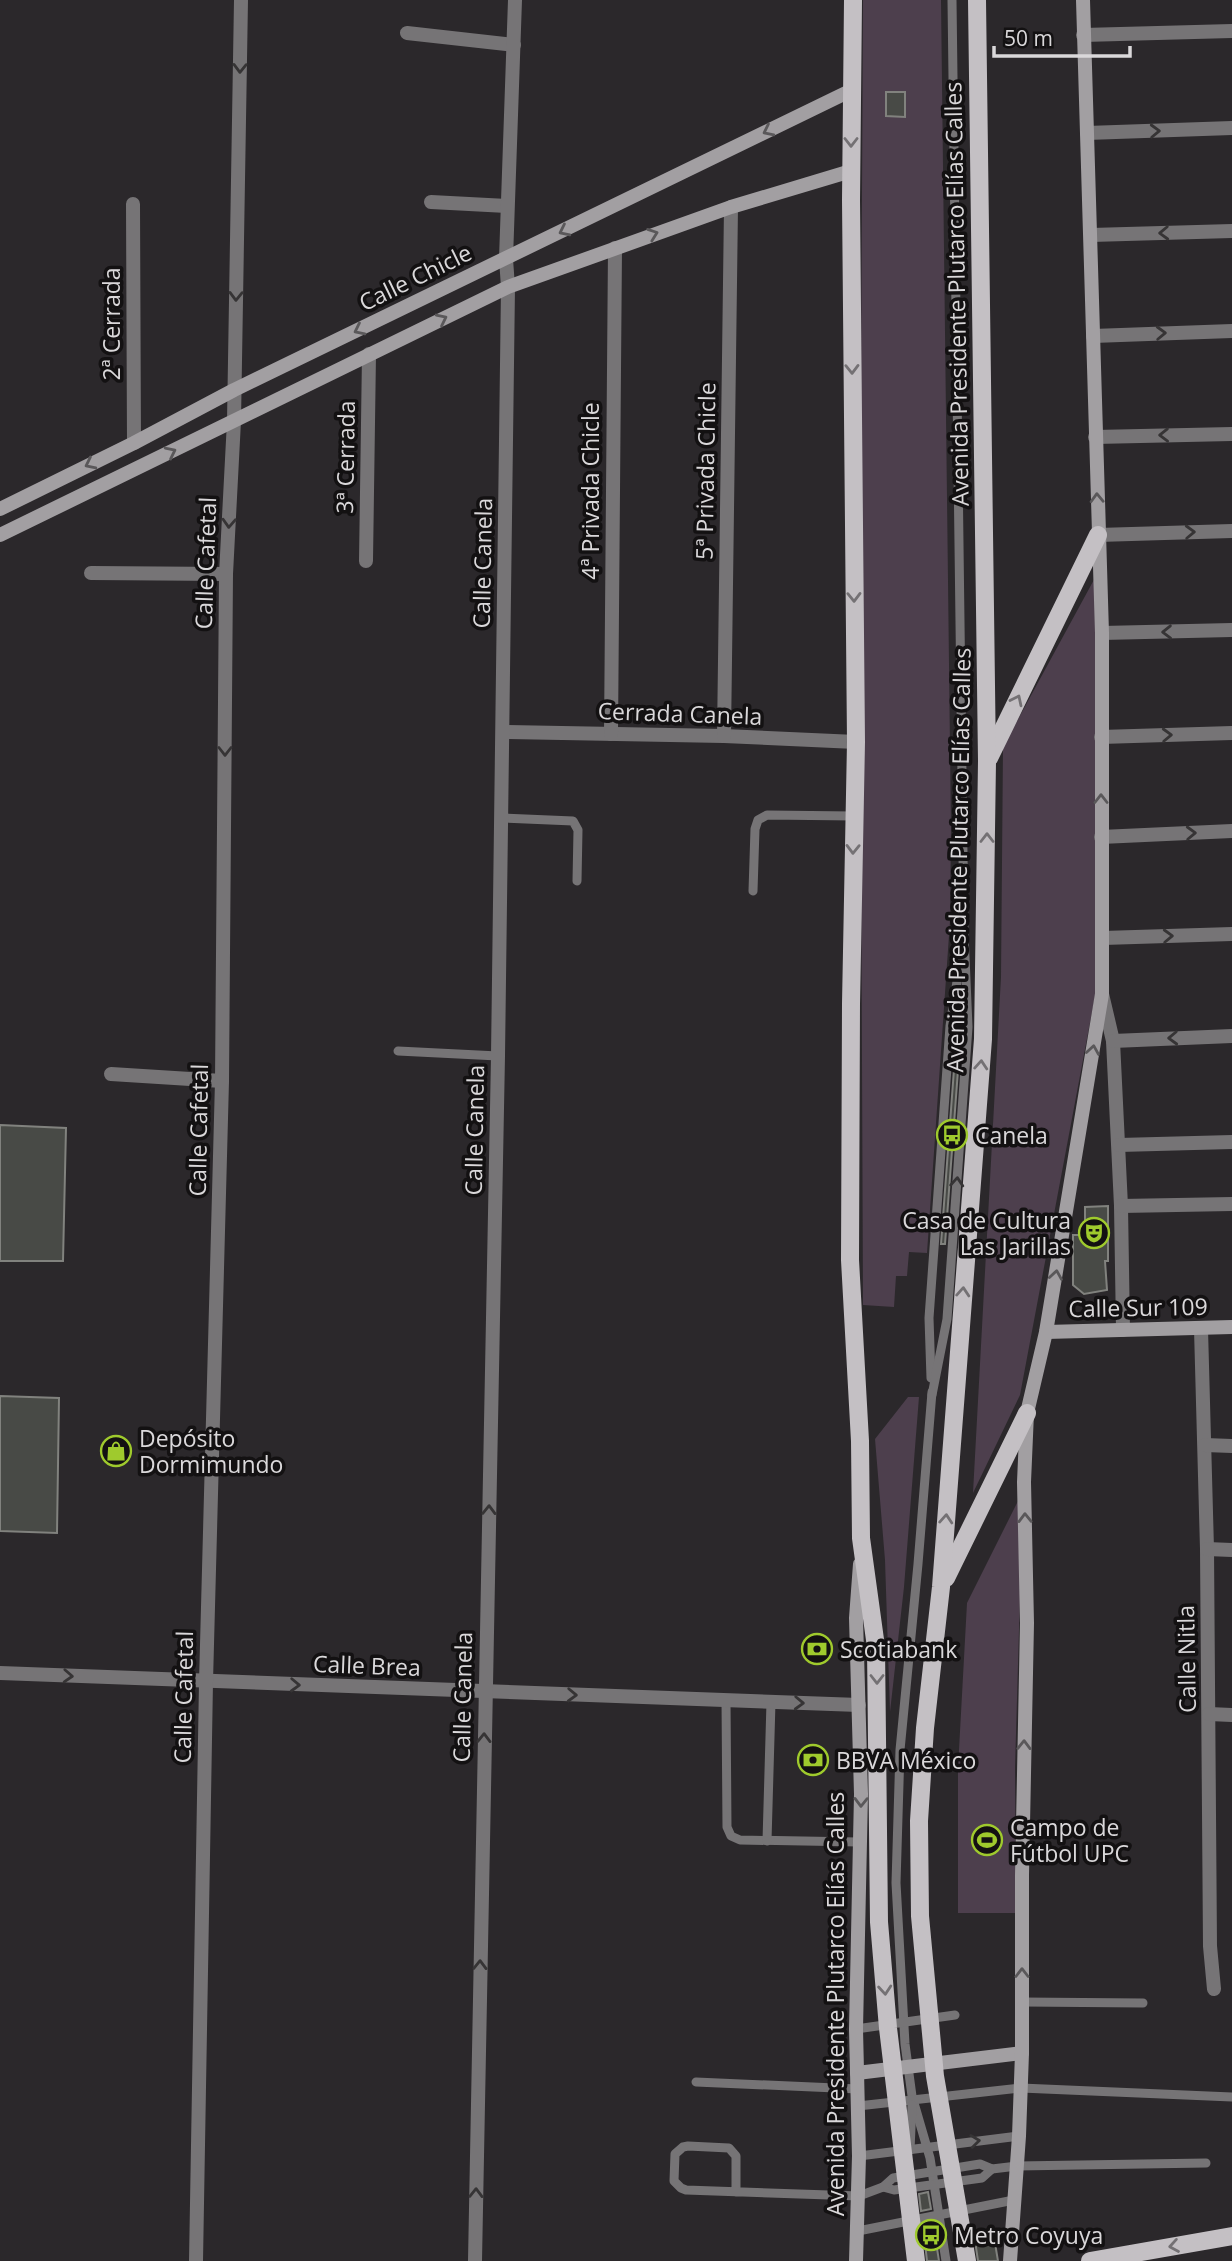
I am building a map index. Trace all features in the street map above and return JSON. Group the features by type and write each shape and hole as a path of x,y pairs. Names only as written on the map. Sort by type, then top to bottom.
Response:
{"main road":[{"name":"Avenida Presidente Plutarco Elías Calles","path":"853,0 851,171 856,742 850,1260 860,1441 861,1538 876,1647 879,1922 888,2028 916,2261"},
{"name":"Avenida Presidente Plutarco Elías Calles","path":"967,2261 935,2076 920,1916 919,1821 925,1728 941,1587 983,1039 987,761 977,0"},
{"path":"987,761 1098,536"},
{"path":"941,1587 1027,1413"},
{"path":"1090,2261 1232,2236"}],"street":[{"name":"Calle Cafetal","path":"196,2261 206,1682 222,1081 226,574 234,421 241,0"},
{"name":"Calle Canela","path":"475,2261 499,1056 508,287 506,259 515,0"},
{"path":"1010,2261 1022,2053 1027,1623 1024,1482 1027,1413 1046,1332 1102,994 1102,634 1083,0"},
{"path":"1083,35 1232,31"},
{"path":"407,33 514,45"},
{"name":"Calle Chicle","path":"0,509 234,390 852,90"},
{"path":"1087,132 1232,128"},
{"path":"0,535 508,287 731,207 851,171"},
{"path":"431,202 507,206"},
{"name":"2ª Cerrada","path":"133,204 134,443"},
{"name":"5ª Privada Chicle","path":"724,736 731,207"},
{"path":"1091,235 1232,231"},
{"name":"4ª Privada Chicle","path":"611,734 615,248"},
{"path":"1093,336 1232,331"},
{"name":"3ª Cerrada","path":"366,561 369,354"},
{"path":"1095,437 1232,434"},
{"path":"1098,536 1232,531"},
{"path":"91,573 226,574"},
{"path":"1102,634 1232,631"},
{"name":"Cerrada Canela","path":"503,732 724,736 856,742"},
{"path":"1101,737 1232,733"},
{"path":"1101,837 1232,831"},
{"path":"1103,938 1232,934"},
{"path":"1102,994 1113,1041 1119,1145 1123,1330"},
{"path":"1113,1041 1232,1036"},
{"path":"111,1073 222,1081"},
{"path":"1119,1145 1232,1142"},
{"path":"1121,1206 1232,1205"},
{"name":"Calle Sur 109","path":"1046,1332 1232,1327"},
{"name":"Calle Nitla","path":"1201,1329 1207,1549 1210,1946 1214,1989"},
{"path":"1205,1446 1232,1446"},
{"name":"Avenida Presidente Plutarco Elías Calles","path":"856,2261 859,2156 856,2029 861,1794 856,1618 861,1538"},
{"path":"1207,1549 1232,1550"},
{"name":"Calle Brea","path":"0,1673 859,1705"},
{"path":"1209,1714 1232,1716"},
{"path":"857,2073 1022,2053"}],"lane":[{"path":"932,1395 947,1319 967,1041 952,0"},
{"path":"753,891 755,828 758,820 767,815 854,816"},
{"path":"502,818 573,821 578,830 577,881"},
{"path":"924,2261 909,2161 912,2096 901,1995 896,1883 900,1750 932,1395 930,1304 950,1026 964,933"},
{"path":"398,1051 499,1056"},
{"path":"726,1700 728,1832 735,1839 859,1842"},
{"path":"767,1841 771,1702"},
{"path":"1023,2002 1143,2003"},
{"path":"856,2029 955,2015"},
{"path":"696,2082 858,2089"},
{"path":"858,2106 1021,2088 1232,2096"},
{"path":"912,2096 930,2158 946,2261"},
{"path":"859,2156 1019,2136"},
{"path":"736,2192 736,2156 729,2148 688,2146 675,2154 673,2175 681,2188 736,2192 859,2196 883,2187 893,2178 980,2164 992,2169 1017,2166 1206,2163"},
{"path":"858,2231 1014,2200"}],"shaded area":[{"path":"863,0 941,0 950,921 927,1253 909,1252 907,1276 896,1276 894,1307 863,1305 860,576"},
{"path":"1096,576 1095,996 1020,1395 973,1493 1001,977 1003,747"},
{"path":"908,1397 919,1397 904,1587 890,1712 885,1560 875,1439"},
{"path":"1023,1491 1015,1768 1016,1913 958,1913 958,1768 967,1603"}],"building":[{"path":"886,92 905,92 905,117 886,116"},
{"path":"957,1029 961,1030 945,1244 941,1244"},
{"path":"0,1125 66,1128 63,1261 0,1261"},
{"path":"1108,1206 1108,1261 1105,1261 1107,1290 1084,1294 1073,1285 1073,1235 1085,1235 1085,1207"},
{"path":"0,1396 59,1398 57,1533 0,1531"},
{"path":"928,2192 931,2209 921,2211 919,2194"},
{"path":"933,2223 939,2261 927,2261 923,2225"},
{"path":"993,2231 998,2261 978,2261 974,2234"}],"place":[{"name":"Canela","path":"952,1135"},
{"name":"Casa de Cultura Las Jarillas","path":"1094,1233"},
{"name":"Depósito Dormimundo","path":"116,1451"},
{"name":"Scotiabank","path":"817,1649"},
{"name":"BBVA México","path":"813,1760"},
{"name":"Campo de Fútbol UPC","path":"987,1840"},
{"name":"Metro Coyuya","path":"931,2235"}]}
